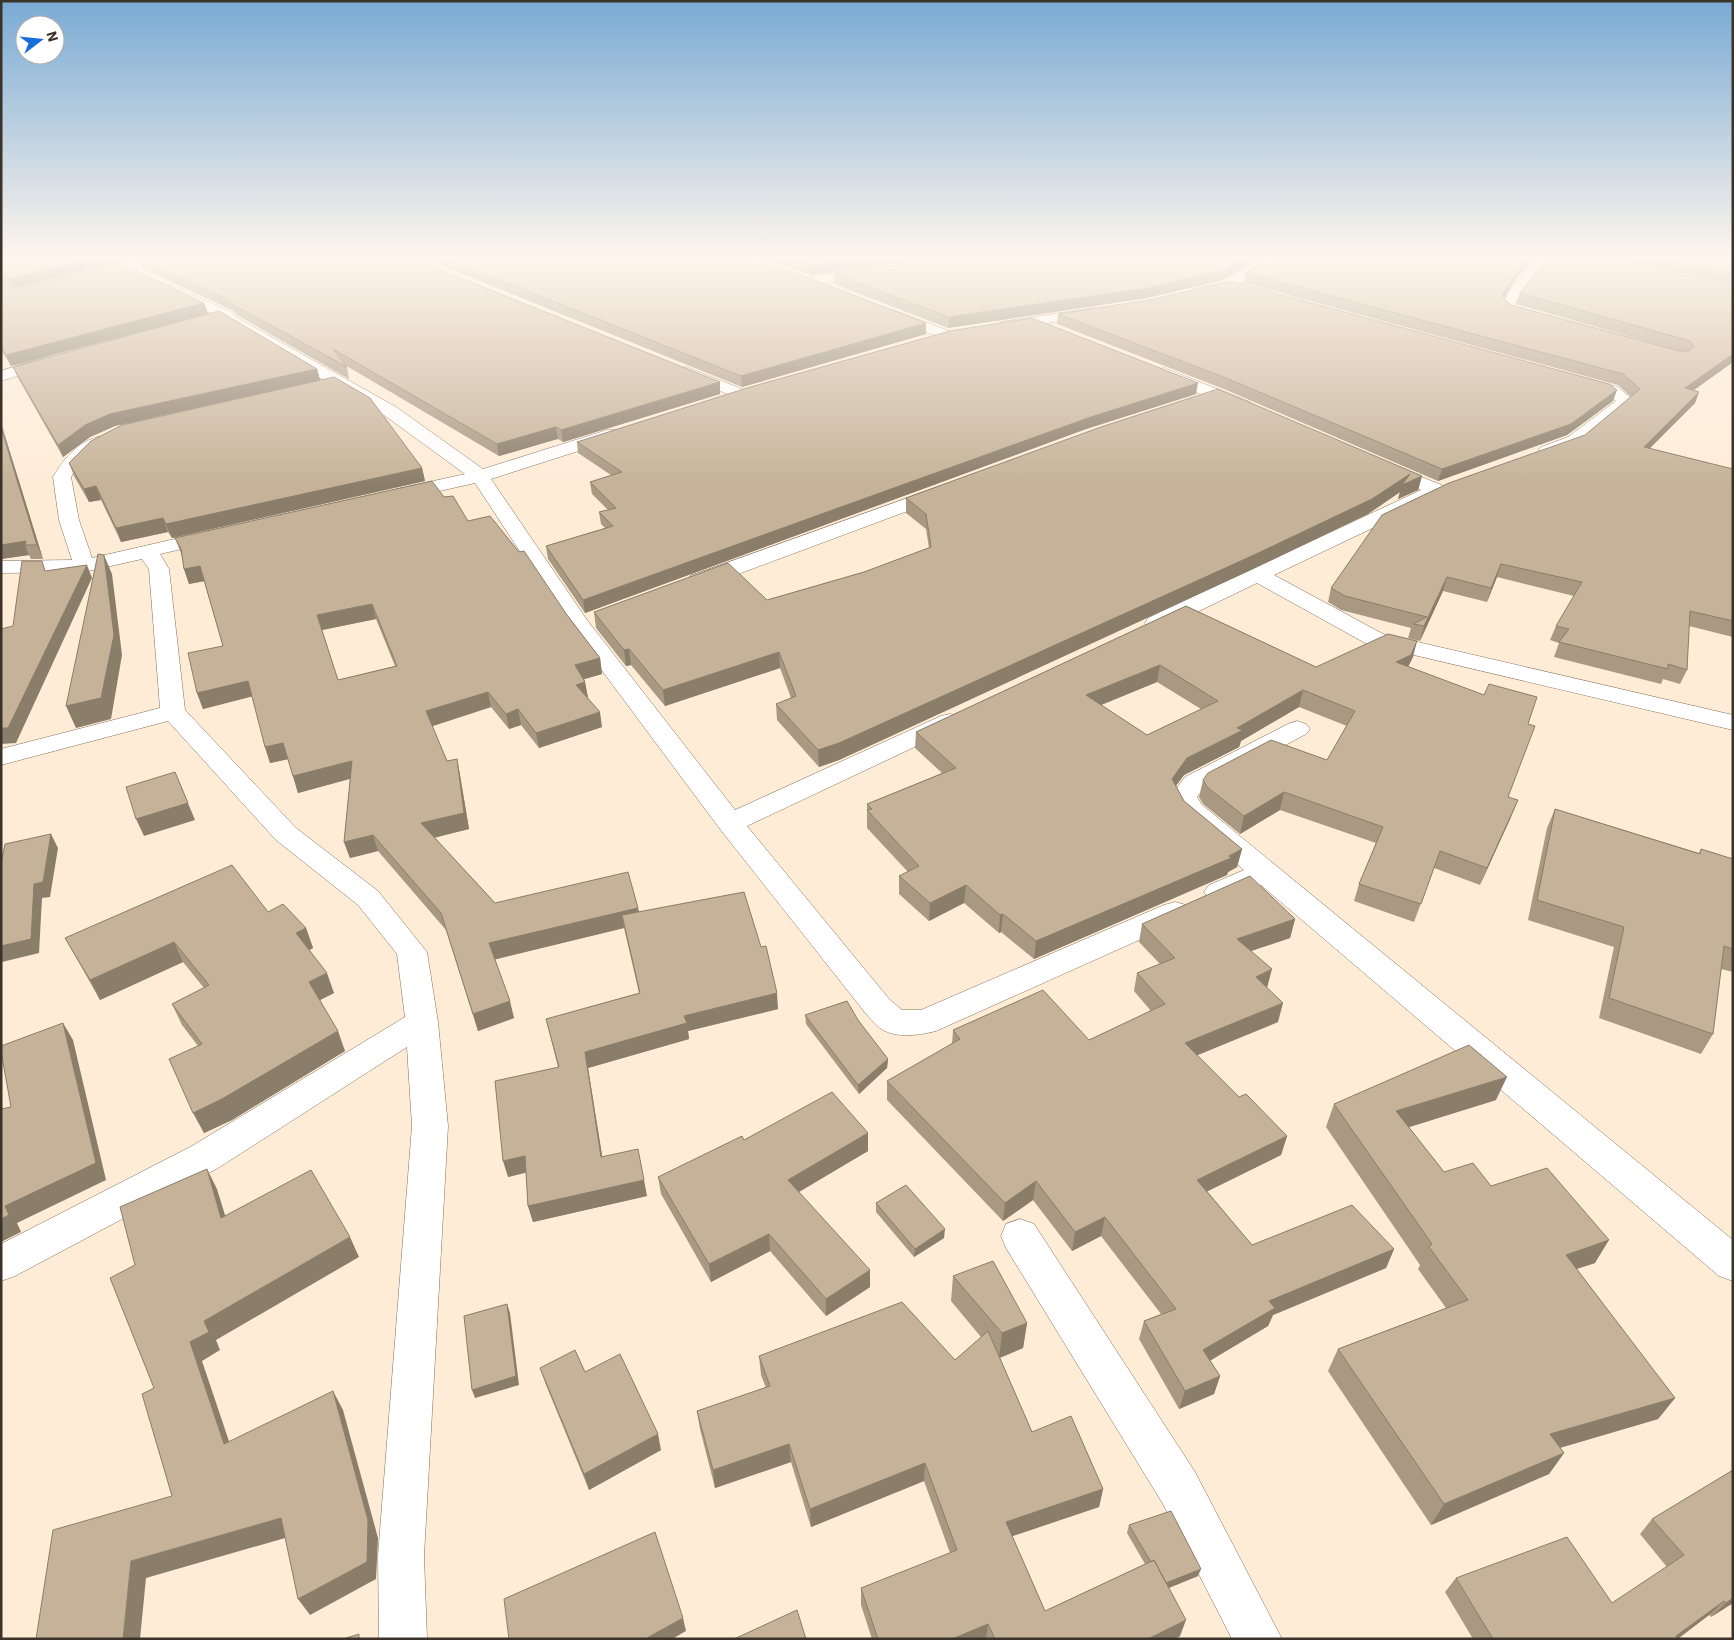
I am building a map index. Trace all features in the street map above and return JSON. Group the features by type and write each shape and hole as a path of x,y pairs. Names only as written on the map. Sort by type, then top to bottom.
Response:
{"street":[{"path":"243,333 330,385 390,410 480,476 588,621 730,823 878,1006 895,1022 924,1022 1264,872"},
{"path":"941,333 947,335"},
{"path":"919,343 963,333"},
{"path":"1060,333 1069,336"},
{"path":"5,373 68,357"},
{"path":"668,365 741,394"},
{"path":"1143,365 1261,413"},
{"path":"1528,457 1574,441 1626,401 1612,390 1564,377"},
{"path":"713,403 760,389"},
{"path":"1190,403 1217,394"},
{"path":"385,497 480,476 629,429"},
{"path":"84,566 69,520 62,477 73,459 97,443 113,436"},
{"path":"1139,631 1447,486 1367,459"},
{"path":"681,587 957,486"},
{"path":"1,567 84,566 233,531"},
{"path":"148,550 159,569 172,712 286,834 368,898 412,952 422,1022 430,1126 401,1556 403,1639"},
{"path":"1259,576 1375,639 1733,722"},
{"path":"730,823 969,711"},
{"path":"1,757 172,712"},
{"path":"1296,729 1194,783 1183,797 1192,811 1733,1264"},
{"path":"1,1264 205,1157 422,1022"},
{"path":"1020,1236 1179,1488 1258,1639"}],"building":[{"path":"1,333 92,333 6,355 1,347"},
{"path":"140,333 255,333 317,369 110,414 85,425 58,445 13,367"},
{"path":"284,333 597,333 720,382 561,430 556,427 497,444 333,349 347,367"},
{"path":"632,333 893,333 741,376"},
{"path":"945,333 1069,333 1198,383 1088,418 583,600 546,546 613,526 599,512 616,508 590,482 622,472 577,442 747,388"},
{"path":"1107,333 1420,333 1609,384 1617,390 1571,424 1442,469 1226,378"},
{"path":"1468,333 1612,333 1679,351 1689,351 1694,346 1690,341 1660,333 1733,333 1733,354 1685,388 1699,392 1644,447 1733,469 1733,621 1690,611 1687,670 1668,664 1668,669 1559,642 1569,629 1556,626 1582,582 1501,564 1491,588 1447,577 1424,626 1413,624 1427,617 1345,596 1331,588 1382,515 1449,483 1585,435 1640,389 1623,374"},
{"path":"334,377 370,398 422,468 166,524 163,518 116,528 96,486 84,489 69,463 91,441 122,425"},
{"path":"1218,389 1422,476 1402,485 1410,474 1372,499 1254,555 839,743 818,750 776,704 796,696 779,652 663,690 629,649 624,650 594,612 728,563 767,600 864,572 931,547 926,514 906,498 1101,427"},
{"path":"1,428 37,545 25,545 26,541 1,545"},
{"path":"432,481 444,497 453,496 468,521 490,516 519,552 524,551 567,615 600,658 575,665 585,682 576,685 600,712 536,733 518,709 506,714 488,692 426,711 447,761 457,759 464,813 421,823 495,903 628,872 638,908 489,943 510,1001 473,1014 441,913 373,835 344,842 352,761 293,776 283,743 265,747 248,681 197,693 188,653 223,646 200,566 184,569 181,549 175,538","holes":["372,604 397,666 338,680 317,615"]},
{"path":"98,554 104,555 114,635 101,698 66,706"},
{"path":"22,561 42,561 45,571 87,565 8,728 1,728 1,629 13,626"},
{"path":"1186,606 1316,667 1388,634 1417,641 1411,655 1396,662 1484,695 1489,684 1537,697 1528,724 1535,726 1508,797 1518,800 1487,868 1440,851 1421,904 1359,884 1383,827 1284,792 1244,816 1207,787 1203,780 1208,773 1271,740 1327,760 1355,711 1303,690 1237,728 1243,730 1187,758 1172,779 1184,801 1242,849 1229,856 1231,858 1036,941 1003,914 1000,915 966,885 930,903 899,876 919,866 867,810 872,809 867,804 956,768 916,732","holes":["1160,665 1218,701 1147,735 1086,695"]},
{"path":"175,772 188,803 136,819 126,787"},
{"path":"1555,809 1700,854 1701,849 1733,859 1733,949 1724,946 1713,1034 1609,998 1624,927 1537,900"},
{"path":"51,834 43,882 34,884 31,939 1,946 1,863 5,844"},
{"path":"232,865 268,912 283,904 306,928 296,933 327,973 309,982 338,1031 222,1099 193,1113 169,1059 202,1044 172,1004 209,985 174,942 90,980 65,938"},
{"path":"1250,876 1295,919 1237,939 1272,969 1256,977 1283,1003 1185,1043 1239,1097 1246,1094 1287,1136 1197,1180 1252,1245 1352,1205 1394,1249 1269,1301 1275,1308 1203,1350 1220,1376 1185,1391 1144,1321 1176,1309 1105,1217 1075,1232 1036,1181 1005,1203 887,1081 960,1039 953,1030 1043,990 1089,1040 1165,1004 1137,973 1175,958 1142,924"},
{"path":"744,892 761,947 766,946 777,993 684,1016 687,1023 585,1052 601,1157 638,1149 644,1180 528,1206 525,1156 503,1161 495,1081 559,1067 546,1019 640,993 622,915"},
{"path":"847,1001 858,1020 888,1059 858,1085 805,1015"},
{"path":"63,1023 96,1163 5,1206 9,1215 1,1219 1,1109 11,1107 1,1046"},
{"path":"1469,1045 1507,1077 1396,1111 1444,1172 1473,1163 1491,1186 1547,1168 1609,1240 1566,1255 1675,1398 1550,1434 1564,1453 1444,1504 1338,1349 1468,1300 1429,1247 1432,1244 1334,1104"},
{"path":"832,1092 868,1133 788,1180 870,1270 826,1299 769,1234 709,1264 658,1177 742,1136 744,1140"},
{"path":"207,1169 221,1218 311,1170 350,1237 204,1321 209,1332 190,1342 224,1444 333,1391 368,1520 367,1562 298,1599 281,1518 131,1561 123,1639 36,1639 53,1530 172,1496 142,1394 154,1388 110,1278 135,1265 120,1207"},
{"path":"906,1185 945,1229 915,1249 876,1203"},
{"path":"993,1261 1027,1323 1002,1333 953,1276"},
{"path":"902,1302 955,1360 988,1331 1032,1432 1071,1416 1103,1489 1006,1522 1045,1611 1154,1560 1186,1620 1148,1639 995,1639 988,1624 952,1639 878,1639 861,1588 957,1550 925,1463 810,1509 789,1444 713,1470 697,1411 770,1386 759,1356"},
{"path":"507,1304 516,1376 472,1390 464,1316"},
{"path":"575,1350 585,1372 620,1354 658,1434 584,1474 540,1368"},
{"path":"1733,1470 1733,1598 1726,1603 1724,1601 1676,1636 1678,1639 1493,1639 1456,1578 1567,1537 1612,1603 1684,1555 1652,1519"},
{"path":"1171,1511 1201,1569 1166,1583 1154,1560 1151,1562 1129,1525"},
{"path":"655,1532 683,1618 645,1639 509,1639 504,1599"},
{"path":"797,1610 806,1639 734,1639"},
{"path":"359,1634 359,1639 343,1639"}]}
